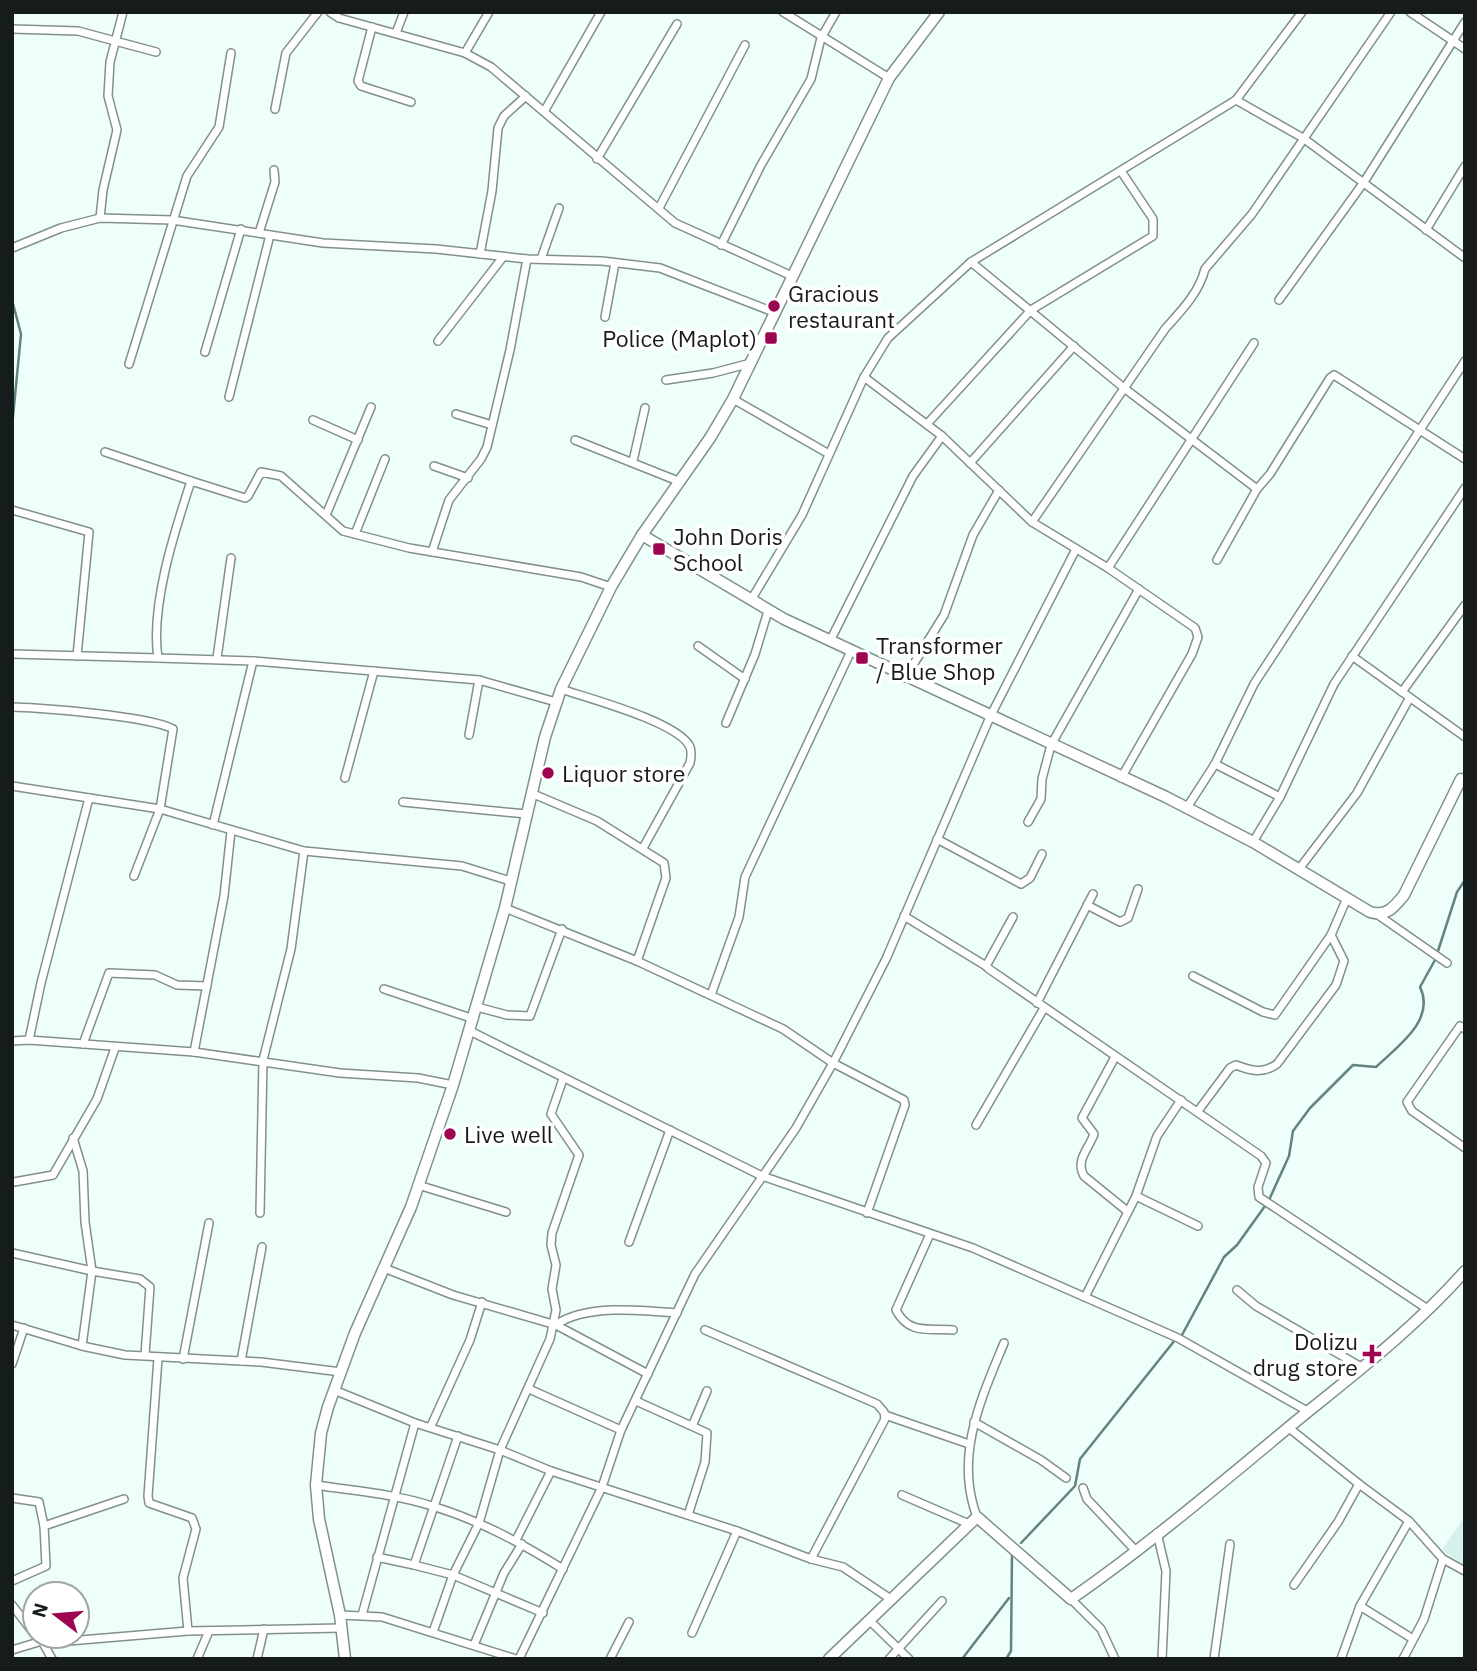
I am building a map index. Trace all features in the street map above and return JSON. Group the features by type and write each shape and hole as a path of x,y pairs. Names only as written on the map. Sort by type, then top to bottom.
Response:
{"street":[{"path":"100,218 103,190 117,130 108,96 115,40 122,12"},
{"path":"275,109 286,52 318,12"},
{"path":"330,12 339,18 465,53 491,68 545,110 597,159 675,223 792,276"},
{"path":"397,33 404,12"},
{"path":"465,53 489,12"},
{"path":"545,110 601,12"},
{"path":"783,12 889,78"},
{"path":"721,245 761,165 811,79 821,38 836,12"},
{"path":"345,1659 340,1615 319,1519 316,1485 321,1433 334,1390 418,1185 453,1085 505,908 531,793 556,702 611,587 642,535 710,438 733,399 889,78 939,12"},
{"path":"751,600 802,515 864,377 888,338 971,262 1236,100 1302,12"},
{"path":"1032,522 1165,329 1191,300 1203,280 1205,269 1252,214 1391,12"},
{"path":"1410,12 1465,49"},
{"path":"1279,300 1364,181 1465,22"},
{"path":"597,159 677,24"},
{"path":"372,27 358,81 361,86 411,102"},
{"path":"12,29 78,31 156,52"},
{"path":"659,208 745,45"},
{"path":"129,364 190,169 219,127 231,53"},
{"path":"480,254 492,191 498,128 504,116 526,96"},
{"path":"1236,100 1303,138 1465,258"},
{"path":"1426,230 1465,166"},
{"path":"260,233 275,182 274,170"},
{"path":"927,424 1031,310 1153,236 1153,219 1121,171"},
{"path":"541,259 559,208"},
{"path":"12,248 61,228 100,218 172,220 323,243 660,268 776,313"},
{"path":"205,352 241,229"},
{"path":"229,397 270,235"},
{"path":"438,341 503,257"},
{"path":"432,552 449,500 481,459 492,425 527,259"},
{"path":"971,262 1124,388 1257,489"},
{"path":"604,317 615,263"},
{"path":"1108,568 1254,343"},
{"path":"970,463 1074,346"},
{"path":"1186,809 1214,764 1254,684 1465,361"},
{"path":"666,380 713,373 751,363"},
{"path":"1217,560 1257,489 1334,375 1465,459"},
{"path":"864,377 942,436 1032,522 1108,568 1195,628 1198,637 1192,654 1121,778"},
{"path":"733,399 829,454"},
{"path":"326,516 371,407"},
{"path":"633,461 645,408"},
{"path":"456,414 492,425"},
{"path":"313,420 358,440"},
{"path":"830,641 913,476 942,436"},
{"path":"576,440 678,481"},
{"path":"105,452 244,498 248,496 256,476 261,471 270,471 281,475 336,526 355,534 432,552 582,577 611,587"},
{"path":"355,534 385,460"},
{"path":"434,466 468,478"},
{"path":"158,658 156,638 166,567 191,481"},
{"path":"1253,842 1280,797 1328,694 1465,488"},
{"path":"905,678 944,615 973,536 999,490"},
{"path":"12,510 89,532 77,656"},
{"path":"642,535 768,611 1253,842 1378,915 1447,963"},
{"path":"340,1615 382,1617 518,1659 543,1613 602,1487 621,1430 710,1249 803,1117 834,1063 904,916 990,717 1076,549"},
{"path":"217,658 231,558"},
{"path":"1028,822 1041,799 1042,779 1051,746 1139,589"},
{"path":"1402,692 1465,605"},
{"path":"726,723 745,679 768,611"},
{"path":"698,646 745,679"},
{"path":"711,995 739,917 745,877 851,652"},
{"path":"12,654 217,658 479,680 556,702"},
{"path":"1352,656 1465,737"},
{"path":"213,825 253,661"},
{"path":"345,778 374,671"},
{"path":"469,735 479,680"},
{"path":"561,689 653,720 685,741 691,749 690,764 643,848"},
{"path":"1299,869 1357,793 1409,699"},
{"path":"12,708 40,708 170,727 174,734 160,809 134,876"},
{"path":"1214,764 1280,797"},
{"path":"1378,915 1391,911 1404,895 1463,778"},
{"path":"12,786 160,809 304,851 462,866 510,881"},
{"path":"531,793 597,821 664,863 667,870 637,961"},
{"path":"29,1040 89,798"},
{"path":"403,802 526,814"},
{"path":"194,1052 224,896 231,831"},
{"path":"937,839 1021,884 1030,878 1042,854"},
{"path":"260,1213 263,1060 291,948 304,851"},
{"path":"1087,905 1121,922 1128,918 1138,889"},
{"path":"1037,1003 1093,894"},
{"path":"1193,976 1263,1012 1275,1015 1331,935 1347,898"},
{"path":"505,908 637,961 783,1029 834,1063 905,1102 867,1213"},
{"path":"904,916 986,965 1115,1057 1199,1111 1264,1159 1265,1168 1258,1187 1259,1197 1430,1311"},
{"path":"986,965 1013,917"},
{"path":"477,1007 507,1015 530,1016 562,929"},
{"path":"1199,1111 1230,1068 1236,1065 1253,1072 1270,1070 1277,1065 1340,978 1344,961 1331,935"},
{"path":"83,1044 109,973 155,975 177,985 207,986"},
{"path":"384,989 474,1019"},
{"path":"976,1125 1044,1008"},
{"path":"1465,1029 1460,1026 1407,1102 1412,1111 1465,1149"},
{"path":"470,1031 762,1176 973,1248 1201,1349 1309,1412"},
{"path":"12,1041 194,1052 340,1073 418,1078 453,1085"},
{"path":"14,1182 53,1175 103,1087 115,1048"},
{"path":"1115,1057 1082,1118 1094,1134 1080,1161 1080,1169 1084,1176 1127,1211"},
{"path":"433,1632 453,1575 478,1523 500,1450 554,1325 556,1310 552,1289 556,1265 551,1245 552,1233 579,1155 551,1114 563,1079"},
{"path":"1084,1297 1136,1196 1157,1136 1181,1100"},
{"path":"629,1242 670,1130"},
{"path":"73,1138 83,1171 85,1222 92,1270 82,1346"},
{"path":"418,1185 506,1212"},
{"path":"1136,1196 1198,1226"},
{"path":"183,1359 209,1223"},
{"path":"930,1234 896,1310 906,1325 922,1330 953,1330"},
{"path":"241,1362 262,1247"},
{"path":"12,1253 140,1279 150,1287 145,1355"},
{"path":"384,1268 453,1295 554,1325 648,1374"},
{"path":"1071,1599 1363,1368 1430,1311 1465,1271"},
{"path":"1237,1290 1256,1306 1363,1368"},
{"path":"431,1426 470,1340 482,1302"},
{"path":"554,1325 576,1317 617,1309 677,1313"},
{"path":"12,1325 82,1346 158,1358 241,1362 341,1372"},
{"path":"12,1364 24,1328"},
{"path":"705,1331 877,1404 885,1415 969,1444"},
{"path":"973,1520 969,1444 974,1422 1004,1343"},
{"path":"158,1358 148,1496 149,1503 192,1518 195,1529 183,1578 188,1631"},
{"path":"528,1389 621,1430"},
{"path":"334,1390 415,1423 500,1450 551,1471 737,1531 811,1559 843,1567 892,1600"},
{"path":"693,1424 707,1391"},
{"path":"636,1401 705,1430 705,1462 688,1515"},
{"path":"811,1559 885,1415"},
{"path":"974,1422 1066,1478"},
{"path":"362,1615 415,1423"},
{"path":"1289,1428 1359,1485 1409,1521 1443,1559 1465,1572"},
{"path":"414,1565 458,1436"},
{"path":"474,1645 495,1592 551,1471"},
{"path":"316,1485 394,1496 432,1506 519,1542 563,1569"},
{"path":"1294,1585 1338,1522 1359,1485"},
{"path":"1083,1488 1087,1499 1135,1550"},
{"path":"902,1495 973,1520 1071,1599 1101,1629 1115,1659"},
{"path":"12,1498 39,1502 47,1566 12,1581"},
{"path":"44,1526 124,1499"},
{"path":"829,1659 973,1520"},
{"path":"1340,1659 1360,1606 1409,1521"},
{"path":"692,1633 737,1531"},
{"path":"1157,1533 1166,1571 1162,1659"},
{"path":"1214,1659 1230,1544"},
{"path":"377,1557 453,1575 543,1613"},
{"path":"1404,1659 1424,1619 1443,1559"},
{"path":"889,1659 942,1601"},
{"path":"1360,1606 1413,1639"},
{"path":"870,1621 909,1659"},
{"path":"610,1659 629,1622"},
{"path":"91,1636 342,1628"},
{"path":"257,1659 264,1629"},
{"path":"197,1659 209,1631"}],"shaded area":[{"path":"1465,1516 1465,1565 1442,1550"}],"waterway":[{"path":"12,300 21,334 12,427"},
{"path":"1438,951 1457,892 1465,880"},
{"path":"1269,1200 1289,1156 1293,1131 1310,1108 1353,1065 1376,1067 1412,1032 1423,1010 1424,999 1420,987 1435,960"},
{"path":"1182,1335 1224,1257 1237,1245 1265,1206"},
{"path":"1021,1543 1075,1486 1080,1459 1175,1340"},
{"path":"1006,1659 1011,1651 1012,1553"},
{"path":"962,1659 1009,1598"}],"place":[{"name":"Gracious restaurant","path":"774,306"},
{"name":"Police (Maplot)","path":"771,338"},
{"name":"John Doris School","path":"659,549"},
{"name":"Transformer / Blue Shop","path":"862,658"},
{"name":"Liquor store","path":"548,773"},
{"name":"Live well","path":"450,1134"},
{"name":"Dolizu drug store","path":"1372,1354"}]}
